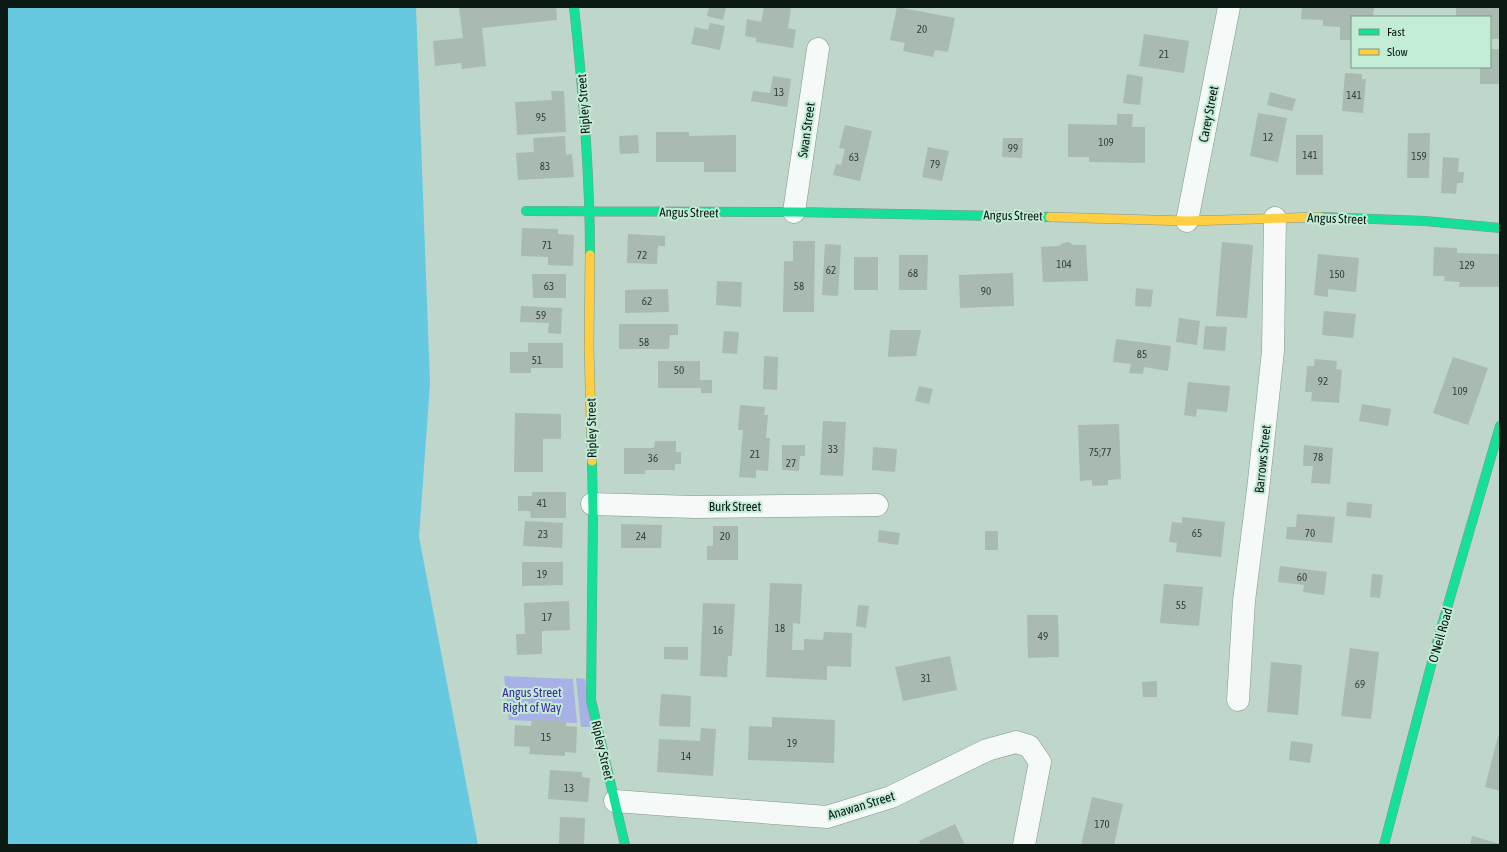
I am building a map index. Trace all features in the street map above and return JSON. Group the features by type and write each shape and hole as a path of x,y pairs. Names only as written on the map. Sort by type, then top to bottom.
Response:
{"street":[{"name":"Ripley Street","path":"574,7 582,84 590,210 589,347 592,504 591,700 625,845"},
{"name":"Carey Street","path":"1187,221 1228,7"},
{"name":"Swan Street","path":"794,212 818,49"},
{"name":"Angus Street","path":"526,211 590,210 794,212 1035,216 1187,221 1310,217 1425,221 1500,228"},
{"name":"Barrows Street","path":"1238,700 1244,601 1273,351 1275,218"},
{"name":"O'Neil Road","path":"1384,845 1438,639 1500,426"},
{"name":"Burk Street","path":"592,504 695,507 877,505"},
{"name":"Anawan Street","path":"615,801 827,817 891,797 987,750 1016,742 1029,746 1040,762 1024,845"}],"green space":[{"name":"Angus Street Right of Way","path":"504,676 573,679 577,723 509,720"},
{"path":"576,678 585,679 593,727 581,727"}],"shaded area":[{"path":"7,7 416,7 430,384 419,537 478,845 7,845"}],"building":[{"path":"459,7 556,7 557,20 482,28 486,66 462,69 461,63 435,66 433,41 463,38"},
{"path":"709,7 726,7 723,20 707,16"},
{"path":"764,7 791,7 788,28 796,30 793,48 756,42 756,38 745,36 747,19 761,22"},
{"path":"897,7 955,18 948,52 935,50 933,57 903,51 905,43 890,40"},
{"path":"1302,7 1374,8 1373,16 1351,16 1351,40 1340,40 1340,27 1323,26 1323,20 1301,19"},
{"path":"1456,7 1500,7 1500,39 1492,39 1491,16 1456,16"},
{"path":"710,23 725,26 720,50 691,44 695,27 708,30"},
{"path":"1144,34 1189,41 1184,73 1139,66"},
{"path":"1491,49 1500,49 1500,84 1480,84 1480,68 1491,68"},
{"path":"1345,73 1362,74 1362,79 1366,79 1363,113 1342,111"},
{"path":"1127,74 1143,77 1140,105 1123,103"},
{"path":"773,76 791,79 787,107 751,101 753,91 770,93"},
{"path":"551,91 564,91 566,132 517,135 515,102 552,100"},
{"path":"1270,92 1296,99 1292,111 1267,105"},
{"path":"1258,113 1287,118 1278,162 1250,156"},
{"path":"1117,114 1133,114 1132,127 1145,127 1145,163 1089,162 1089,157 1068,157 1068,124 1117,125"},
{"path":"845,125 872,131 860,181 833,175 836,164 841,165 845,149 839,148"},
{"path":"656,132 689,132 689,136 736,135 736,172 704,172 704,162 656,162"},
{"path":"1408,133 1430,133 1429,178 1407,178"},
{"path":"638,135 639,153 620,154 619,136"},
{"path":"1296,135 1323,135 1323,175 1296,175"},
{"path":"565,136 566,155 572,154 574,177 518,180 516,153 534,152 533,138"},
{"path":"1003,138 1023,138 1022,158 1002,157"},
{"path":"928,147 949,151 942,181 922,177"},
{"path":"1443,157 1459,158 1458,172 1464,172 1463,183 1457,183 1456,194 1441,193"},
{"path":"522,228 558,229 558,234 574,235 573,266 548,265 548,257 521,256"},
{"path":"628,234 665,236 665,246 658,246 657,264 627,263"},
{"path":"793,241 815,241 814,312 783,312 784,261 793,261"},
{"path":"1069,242 1073,245 1086,245 1088,281 1043,282 1041,247 1059,246 1063,243"},
{"path":"1222,242 1253,245 1247,318 1216,316"},
{"path":"825,244 841,245 838,296 822,295"},
{"path":"1434,247 1457,248 1457,253 1500,254 1500,287 1459,287 1460,282 1444,281 1445,276 1433,276"},
{"path":"1318,254 1359,258 1356,292 1328,289 1328,297 1314,295"},
{"path":"899,255 928,255 927,290 899,290"},
{"path":"854,257 878,257 878,290 854,290"},
{"path":"1013,273 1014,306 960,308 959,275"},
{"path":"532,274 566,274 566,298 533,298"},
{"path":"717,281 742,282 741,307 716,305"},
{"path":"1136,288 1153,290 1151,307 1135,306"},
{"path":"668,289 669,312 625,313 625,290"},
{"path":"521,306 562,308 561,334 548,333 549,323 520,322"},
{"path":"1324,311 1356,314 1353,338 1322,335"},
{"path":"1179,318 1200,321 1197,345 1176,342"},
{"path":"619,324 678,324 678,335 670,335 669,349 619,349"},
{"path":"1205,326 1227,327 1225,351 1203,349"},
{"path":"890,330 921,330 916,356 888,357"},
{"path":"724,331 739,332 737,354 722,353"},
{"path":"1116,339 1171,346 1168,371 1144,367 1143,374 1129,373 1131,364 1113,362"},
{"path":"528,343 563,343 563,368 531,368 531,373 510,373 510,352 528,352"},
{"path":"764,356 778,357 777,390 763,389"},
{"path":"1453,357 1488,368 1468,425 1433,413"},
{"path":"1315,359 1337,361 1336,369 1342,370 1339,403 1311,401 1312,392 1305,392 1307,366 1314,366"},
{"path":"658,361 700,361 700,380 712,380 712,393 701,393 701,388 658,388"},
{"path":"1188,382 1230,386 1227,412 1197,409 1196,417 1184,415"},
{"path":"919,386 933,389 929,404 915,401"},
{"path":"1362,404 1391,409 1388,426 1359,421"},
{"path":"740,405 765,407 764,415 768,415 766,438 770,438 768,471 756,470 756,478 739,477 743,430 738,430"},
{"path":"515,413 561,414 561,439 543,439 543,472 514,472"},
{"path":"823,421 846,422 843,476 820,475"},
{"path":"1119,424 1121,479 1108,480 1108,485 1092,486 1092,480 1080,481 1078,425"},
{"path":"655,441 676,441 676,452 681,452 681,464 675,464 675,470 645,470 645,474 624,474 624,448 654,448"},
{"path":"782,445 805,445 805,456 800,456 799,471 782,470"},
{"path":"1304,445 1333,448 1330,484 1311,483 1313,466 1303,466"},
{"path":"873,447 897,449 895,472 872,470"},
{"path":"532,492 566,492 566,518 531,518 530,511 518,511 518,496 532,496"},
{"path":"1347,502 1372,504 1371,518 1346,516"},
{"path":"1297,514 1335,517 1332,543 1286,539 1287,527 1296,527"},
{"path":"1182,517 1225,522 1221,557 1176,552 1177,543 1169,542 1172,522 1182,523"},
{"path":"525,521 563,523 562,548 523,546"},
{"path":"621,524 662,525 661,548 621,548"},
{"path":"713,526 738,526 738,560 707,560 707,546 713,546"},
{"path":"879,530 900,533 898,545 878,542"},
{"path":"985,531 998,531 998,550 985,550"},
{"path":"522,562 563,562 563,585 522,586"},
{"path":"1280,566 1327,572 1324,595 1303,592 1304,585 1278,582"},
{"path":"1372,574 1383,575 1380,598 1370,597"},
{"path":"770,583 802,584 800,624 793,623 792,650 804,650 804,639 823,640 824,632 852,633 851,667 827,666 827,680 766,677"},
{"path":"1164,584 1203,587 1199,626 1160,623"},
{"path":"569,601 570,630 542,631 542,654 517,655 516,634 525,634 524,603"},
{"path":"703,603 735,604 732,656 728,656 727,677 700,676"},
{"path":"858,605 869,606 866,628 856,626"},
{"path":"1027,615 1058,615 1059,657 1028,658"},
{"path":"664,647 688,647 688,660 664,659"},
{"path":"1350,648 1379,652 1371,719 1341,716"},
{"path":"950,656 957,690 903,701 895,667"},
{"path":"1271,662 1302,665 1298,715 1267,712"},
{"path":"1157,681 1157,697 1143,697 1142,682"},
{"path":"661,694 691,696 690,727 659,726"},
{"path":"772,717 835,720 834,763 748,760 749,726 772,727"},
{"path":"532,720 566,721 566,726 577,727 576,753 565,752 565,756 529,754 530,747 514,746 515,725 531,726"},
{"path":"701,728 716,729 713,776 657,772 659,739 700,741"},
{"path":"1498,736 1500,737 1500,791 1485,787"},
{"path":"1291,741 1313,744 1310,763 1289,760"},
{"path":"550,770 582,772 582,777 590,778 588,802 548,799"},
{"path":"1092,797 1123,804 1114,845 1081,845"},
{"path":"560,817 585,818 584,845 559,845"},
{"path":"955,824 965,845 921,845 919,841"},
{"path":"1472,836 1500,844 1500,845 1470,845"}],"traffic: fast":[{"path":"574,7 585,131 589,193 590,255"},
{"path":"526,211 794,212 1050,217"},
{"path":"1320,217 1425,221 1500,228"},
{"path":"1384,845 1438,639 1500,426"},
{"path":"592,461 593,513 591,700 625,845"}],"traffic: slow":[{"path":"1050,217 1187,221 1320,217"},
{"path":"590,255 589,347 592,461"}]}
